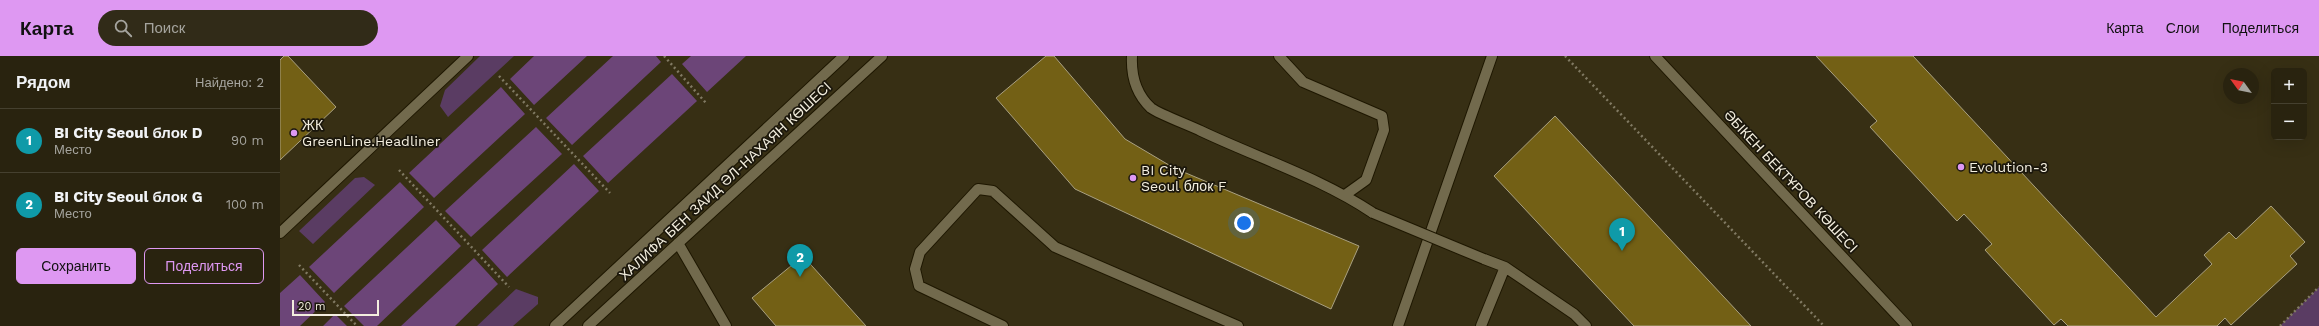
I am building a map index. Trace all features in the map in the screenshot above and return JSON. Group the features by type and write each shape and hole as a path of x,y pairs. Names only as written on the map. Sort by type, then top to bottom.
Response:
{"street":[{"path":"280,233 468,56"},
{"name":"ХАЛИФА БЕН ЗАИД ӘЛ-НАХАЯН КӨШЕСІ","path":"554,326 844,56"},
{"name":"ХАЛИФА БЕН ЗАИД ӘЛ-НАХАЯН КӨШЕСІ","path":"588,326 882,56"},
{"path":"1132,56 1131,70 1135,87 1152,108 1249,154 1345,194 1373,213 1484,260 1505,267 1574,314 1586,326"},
{"path":"1279,56 1303,82 1382,116 1384,130 1366,180 1345,194"},
{"path":"1398,326 1492,56"},
{"name":"ӘБІКЕН БЕКТҰРОВ КӨШЕСІ","path":"1655,56 1907,326"},
{"path":"1003,326 919,286 915,269 920,252 978,188 993,191 1055,247 1238,326"},
{"path":"678,243 726,326"},
{"path":"1481,326 1505,267"}],"path":[{"path":"664,56 706,103"},
{"path":"1565,56 1824,326"},
{"path":"499,76 610,193"},
{"path":"399,170 509,287"},
{"path":"299,265 357,326"},
{"path":"2280,326 2319,287"}],"shaded area":[{"path":"480,56 514,56 448,117 440,106 445,90"},
{"path":"534,56 587,56 534,105 510,79"},
{"path":"613,56 656,56 661,62 572,145 546,118"},
{"path":"691,56 746,56 707,92 682,64"},
{"path":"672,74 697,101 608,183 583,156"},
{"path":"501,87 525,114 434,198 409,173"},
{"path":"536,127 562,154 471,237 445,211"},
{"path":"574,164 599,191 507,277 482,250"},
{"path":"364,177 375,185 313,244 299,231 355,178"},
{"path":"400,182 424,207 334,293 309,267"},
{"path":"436,220 461,246 377,326 364,326 344,306"},
{"path":"474,258 498,284 455,326 401,326"},
{"path":"300,275 325,302 300,326 280,326 280,293"},
{"path":"2319,287 2319,326 2280,326"},
{"path":"516,289 538,297 538,304 513,326 477,326"},
{"path":"335,314 347,326 323,326"}],"building":[{"name":"ЖК GreenLine.Headliner","path":"284,56 288,56 336,107 280,160 280,60"},
{"name":"BI City Seoul блок F","path":"1046,56 1054,56 1125,139 1174,168 1359,246 1331,309 1075,189 996,98"},
{"name":"Evolution-3","path":"1816,56 1913,56 2156,317 2212,264 2204,255 2229,232 2236,239 2271,206 2305,242 2290,256 2297,264 2231,325 2225,318 2217,326 2068,326 2061,319 2054,325 1985,250 1992,244 1964,214 1957,221 1870,127 1877,121"},
{"path":"1555,116 1751,326 1634,326 1494,176"},
{"path":"803,256 866,326 776,326 752,298"}],"place":[{"name":"ЖК GreenLine.Headliner","path":"294,133"},
{"name":"Evolution-3","path":"1961,167"},
{"name":"BI City Seoul блок F","path":"1133,178"},
{"name":"BI City Seoul блок D","path":"1622,251"},
{"name":"BI City Seoul блок G","path":"800,277"}]}
